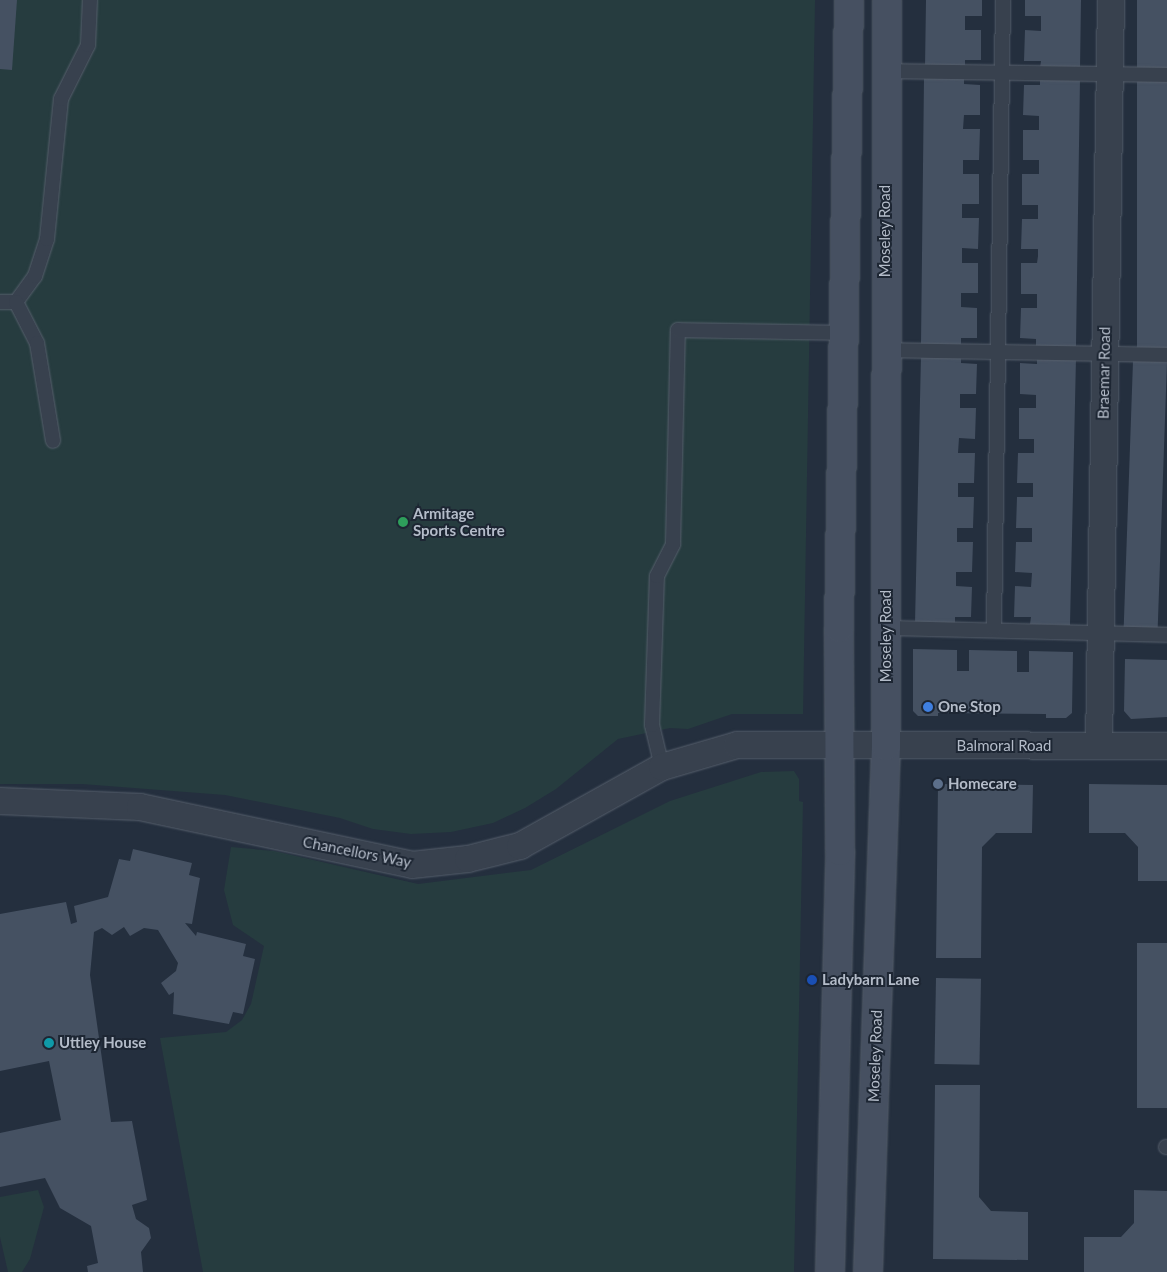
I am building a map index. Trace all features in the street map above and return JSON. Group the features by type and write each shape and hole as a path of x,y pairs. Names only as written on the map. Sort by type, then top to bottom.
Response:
{"main road":[{"path":"830,1272 841,745 844,333 850,0"},
{"name":"Moseley Road","path":"868,1272 886,746 884,350 887,0"}],"street":[{"name":"Braemar Road","path":"1099,746 1111,0"},
{"name":"Chancellors Way","path":"0,801 140,807 412,865 468,859 520,846 662,767 737,745 841,745"},
{"name":"Balmoral Road","path":"841,745 1167,746"}],"lane":[{"path":"16,302 35,276 48,239 61,99 88,45 90,0"},
{"path":"994,629 1003,0"},
{"path":"886,71 1167,75"},
{"path":"0,302 16,302"},
{"path":"16,302 37,343 53,441"},
{"path":"662,767 652,725 657,576 673,544 678,330 844,333"},
{"path":"884,350 1167,355"},
{"path":"886,628 994,629 1167,635"}],"green space":[{"name":"Armitage Sports Centre","path":"0,0 815,0 803,714 732,714 688,729 670,728 618,739 556,789 525,808 493,823 451,832 411,834 373,829 340,818 225,795 82,784 0,784"},
{"path":"794,771 799,779 799,801 803,802 794,1272 203,1272 160,1038 226,1032 242,1020 251,1004 264,946 233,925 224,890 231,847 274,851 418,884 531,870 670,801 761,772"},
{"path":"38,1190 44,1207 30,1259 22,1272 8,1272 0,1237 0,1197"}],"building":[{"path":"0,0 17,0 12,70 0,69"},
{"path":"926,0 982,0 982,16 965,16 965,30 981,30 981,60 965,60 965,67 925,67"},
{"path":"1025,0 1081,0 1080,69 1040,68 1041,61 1024,61 1025,30 1041,31 1041,16 1025,16"},
{"path":"1137,0 1167,0 1167,69 1137,69"},
{"path":"924,77 964,77 964,84 980,85 980,115 964,115 963,129 980,129 979,160 963,160 963,174 979,174 979,204 962,204 962,218 979,218 978,249 962,248 962,263 978,263 978,293 961,293 961,307 977,308 977,338 961,338 961,345 921,344"},
{"path":"1040,78 1080,79 1076,346 1036,346 1036,339 1020,338 1021,308 1037,308 1037,294 1021,294 1021,263 1037,263 1038,256 1038,249 1021,249 1022,219 1038,219 1038,205 1022,205 1022,174 1039,174 1039,160 1023,160 1023,130 1039,130 1039,116 1023,115 1024,85 1040,85"},
{"path":"1137,80 1167,80 1167,348 1137,348"},
{"path":"921,355 961,356 961,363 977,364 976,394 960,394 960,408 976,408 975,439 959,438 958,453 975,453 974,483 958,483 958,497 974,497 973,528 957,528 957,542 973,542 972,572 956,572 956,586 972,587 971,617 955,617 955,624 915,623"},
{"path":"1037,357 1076,358 1070,625 1030,624 1031,617 1014,617 1015,586 1031,587 1032,573 1015,572 1016,542 1032,542 1032,528 1016,528 1017,497 1033,497 1033,483 1017,483 1018,453 1034,453 1034,439 1019,439 1019,408 1036,408 1036,395 1020,394 1020,363 1037,364"},
{"path":"1133,361 1167,362 1158,630 1124,629"},
{"path":"913,649 957,650 957,671 969,671 969,650 1017,651 1017,672 1029,672 1029,651 1073,652 1072,713 1066,718 1046,718 1046,714 938,713 938,716 918,716 913,711"},
{"path":"1125,659 1167,660 1167,717 1131,719 1124,711"},
{"path":"938,784 1033,785 1032,833 996,833 982,847 981,958 936,958"},
{"path":"1089,784 1167,785 1167,881 1138,881 1138,847 1125,833 1089,833"},
{"name":"Uttley House","path":"133,849 192,863 189,875 200,878 192,924 185,923 196,936 197,932 246,944 243,956 255,959 243,1014 233,1012 229,1024 173,1014 174,992 169,995 161,983 176,971 178,963 158,930 144,928 130,936 124,927 112,935 102,928 94,932 90,975 111,1122 132,1121 147,1200 132,1205 136,1219 149,1228 151,1238 141,1252 143,1272 88,1272 87,1266 98,1263 91,1226 60,1208 45,1178 0,1187 0,1133 61,1120 49,1061 0,1071 0,914 66,902 71,924 77,922 74,906 108,897 119,859 130,861"},
{"path":"1137,943 1167,943 1167,1108 1137,1108"},
{"path":"936,978 981,979 979,1065 934,1064"},
{"path":"935,1085 980,1085 979,1197 991,1211 1028,1212 1028,1260 933,1259"},
{"path":"1134,1190 1167,1191 1167,1272 1084,1272 1084,1237 1121,1237 1134,1223"}],"place":[{"name":"Armitage Sports Centre","path":"403,522"},
{"name":"One Stop","path":"928,707"},
{"name":"Homecare","path":"938,784"},
{"name":"Ladybarn Lane","path":"812,980"},
{"name":"Uttley House","path":"49,1043"}]}
